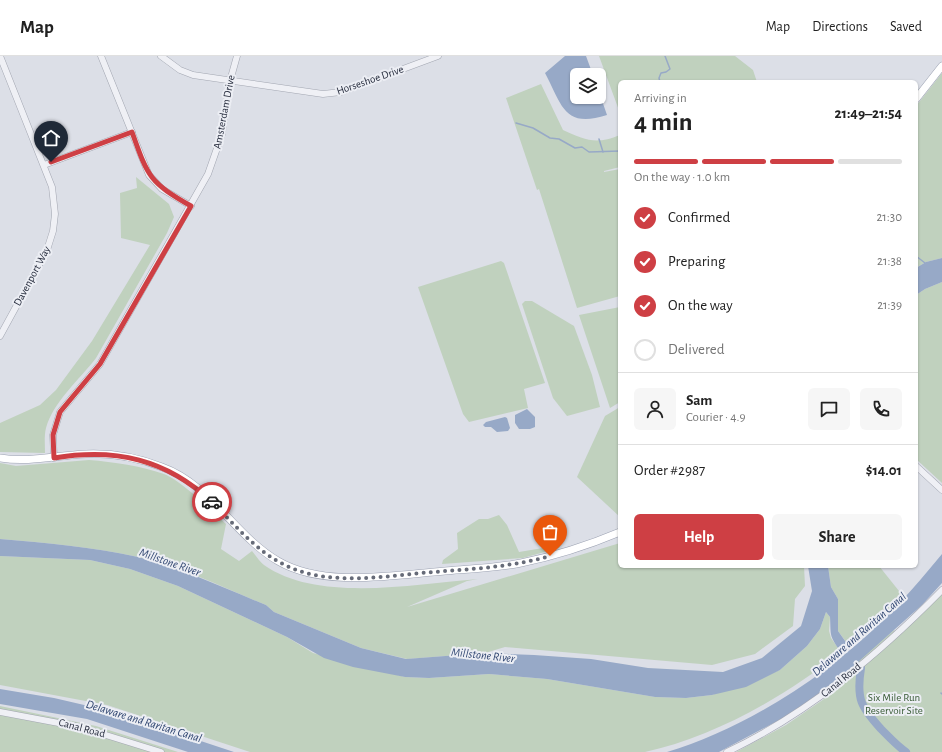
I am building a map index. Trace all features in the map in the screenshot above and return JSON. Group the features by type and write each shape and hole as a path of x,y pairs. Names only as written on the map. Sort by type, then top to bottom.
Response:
{"main road":[{"path":"918,96 942,66"},
{"path":"0,458 32,460 85,454 102,454 136,460 164,468 195,487 271,557 286,566 320,576 385,576 511,565 550,556 618,533"}],"street":[{"name":"Davenport Way","path":"0,56 44,165 52,187 55,205 55,222 51,240 0,336"},
{"path":"101,56 132,132 143,164 153,180 162,189 191,206"},
{"name":"Horseshoe Drive","path":"161,56 172,66 186,73 230,81 323,94 335,93 438,56"},
{"name":"Amsterdam Drive","path":"54,458 53,435 60,412 100,364 208,174 218,150 222,134 230,81 237,56"},
{"path":"44,165 132,132"},
{"path":"918,468 942,490"},
{"name":"Canal Road","path":"728,752 778,725 810,705 902,628 942,590"},
{"name":"Canal Road","path":"0,712 80,727 161,752"}],"green space":[{"path":"599,56 735,56 753,70 756,80 618,80 618,108 606,75 606,68 603,68"},
{"path":"942,73 942,258 926,262 918,267 918,103"},
{"path":"541,84 563,130 584,139 591,140 604,140 618,136 618,168 604,172 618,169 618,297 577,308 539,189 537,190 506,98"},
{"path":"136,177 169,204 174,217 167,233 96,358 61,400 50,418 46,428 45,453 0,452 0,423 40,405 56,390 92,341 150,245 121,238 120,193 137,188"},
{"path":"501,261 504,263 545,383 524,389 528,408 469,422 463,414 418,287"},
{"path":"942,282 942,483 918,461 918,294"},
{"path":"525,301 532,301 574,326 592,375 600,407 567,416 553,398 522,304"},
{"path":"618,307 618,403 610,408 579,315"},
{"path":"618,408 618,515 577,477 605,416"},
{"path":"89,460 118,463 164,474 179,483 226,524 221,549 239,561 252,551 264,565 286,577 311,584 368,588 397,587 478,579 467,581 407,607 618,544 618,568 804,568 805,586 795,599 793,626 755,654 712,665 505,647 485,653 407,659 361,648 274,612 266,605 171,566 138,557 87,548 0,539 0,463 16,466"},
{"path":"499,515 507,525 519,552 561,545 559,548 523,558 442,564 443,560 458,549 457,533 479,519 488,519"},
{"path":"0,556 90,560 130,569 178,586 287,637 313,653 405,677 429,678 489,674 547,679 655,697 686,698 712,695 780,670 807,646 820,629 826,612 830,617 829,631 831,638 841,652 797,684 748,713 697,736 645,752 250,752 107,705 0,685"},
{"path":"828,568 881,568 903,596 849,646 838,631 838,599 831,587"},
{"name":"Six Mile Run Reservoir Site","path":"942,594 942,752 736,752 786,725 824,699 820,693 894,630 899,635"},
{"path":"0,706 96,726 178,752 0,752"}],"water":[{"path":"565,56 586,56 590,68 570,68 570,104 603,104 607,115 593,119 582,119 573,116 566,111 561,104 545,73"},
{"path":"942,258 942,282 918,294 918,267 926,262"},
{"path":"527,409 535,417 535,427 530,429 519,429 515,423 515,415"},
{"path":"505,417 507,418 510,428 508,431 497,432 491,427 485,427 483,425 486,422"},
{"name":"Millstone River","path":"0,539 87,548 138,557 203,579 266,605 274,612 361,648 406,659 485,653 534,655 591,659 648,668 723,672 762,658 801,626 812,591 808,568 828,568 831,587 838,599 838,631 848,645 840,651 836,646 831,635 830,617 826,612 820,629 807,646 780,670 746,687 712,695 686,698 655,697 547,679 489,674 429,678 405,677 353,667 324,658 287,637 178,586 130,569 90,560 0,556"},
{"path":"942,554 942,583 922,605 848,671 809,701 783,718 719,752 667,752 724,730 752,716 780,700 833,664 879,624 904,599"},
{"path":"0,689 54,698 110,711 234,752 188,752 87,719 0,704"}],"waterway":[{"path":"660,80 661,73 670,69 665,56"},
{"path":"516,123 533,128 550,138 559,139 575,148 582,147 589,152 618,151"},
{"path":"599,139 603,152"},
{"path":"918,258 925,263"},
{"path":"861,668 859,688 865,708 881,729 906,752"}],"way so far":[{"path":"212,502 256,545 271,557 286,566 306,573 326,577 385,576 484,568 522,563 550,556"}],"route":[{"path":"51,162 132,132 143,164 149,175 162,189 191,206 100,364 92,376 60,412 53,435 54,458 85,454 102,454 154,464 180,476 212,502"}],"water label":[{"name":"Delaware and Raritan Canal","path":"859,634"},
{"name":"Delaware and Raritan Canal","path":"144,721"}]}
